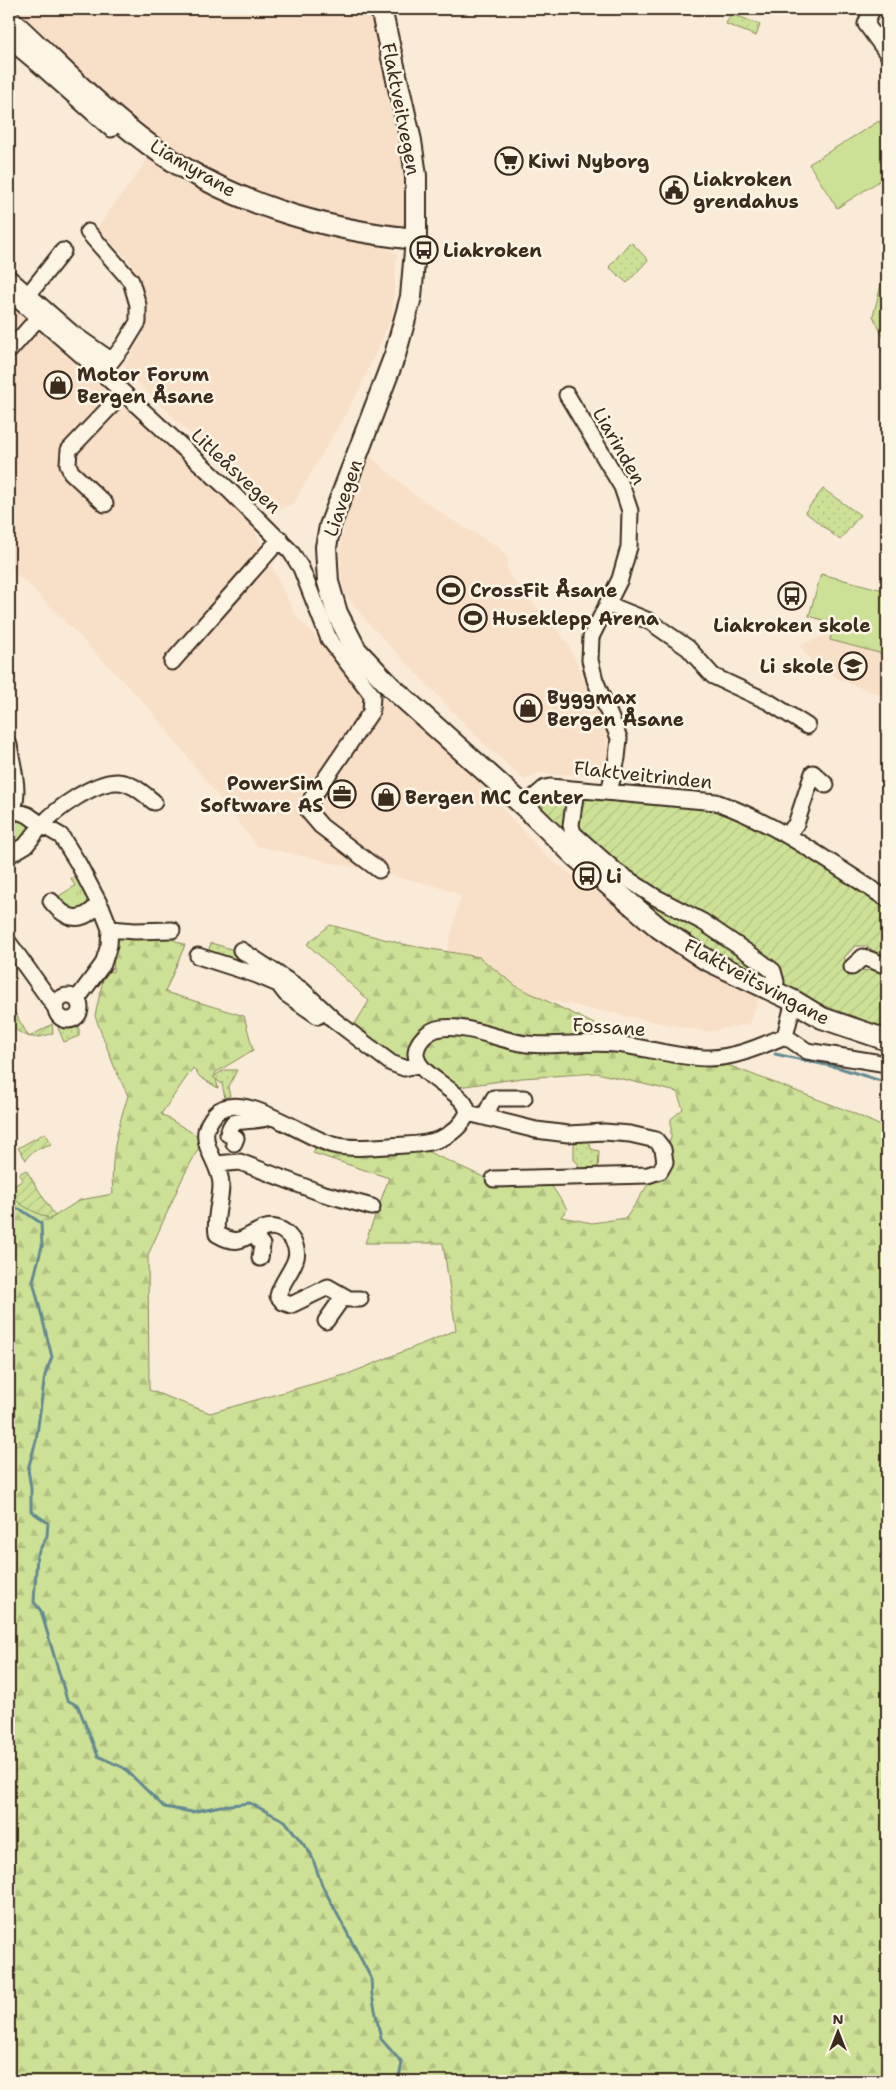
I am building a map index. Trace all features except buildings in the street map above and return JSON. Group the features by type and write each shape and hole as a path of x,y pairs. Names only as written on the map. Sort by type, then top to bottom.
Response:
{"main road":[{"name":"Flaktveitvegen","path":"381,9 411,141 416,176 416,239"},
{"name":"Liamyrane","path":"9,19 150,145 191,171 241,196 310,221 357,232 416,239"},
{"name":"Liavegen","path":"416,239 411,297 402,333 330,526 326,547 328,582 337,613 356,650 391,687 524,806"},
{"name":"Flaktveitsvingane","path":"524,806 576,857 659,928 705,959 794,1001 822,1018 887,1040"}],"street":[{"path":"872,9 866,24 887,53"},
{"path":"9,40 111,129"},
{"path":"88,232 131,281 138,305 138,322 124,345 102,373"},
{"path":"28,295 63,250"},
{"path":"9,278 72,333 105,356 102,373"},
{"name":"Litleåsvegen","path":"9,292 102,373 280,539 291,552 301,568 330,639 372,695 371,712 312,798 309,812 321,826 379,870"},
{"path":"9,351 38,318"},
{"path":"105,504 71,472 68,464 69,450 110,407 120,391"},
{"name":"Liarinden","path":"567,395 622,487 630,511 629,547 620,579 591,637 590,660 604,703 619,738 617,758 609,792"},
{"name":"Litleåsvegen","path":"172,662 280,539"},
{"path":"607,604 649,621 688,648 713,676 769,702 807,726"},
{"path":"9,745 15,792 11,813 28,815 61,836 78,863 110,929 109,945 103,964 77,999 80,1010 72,1019 61,1018 57,1013 56,1007 9,943"},
{"path":"787,835 796,824 813,773 826,785"},
{"path":"9,855 26,845 52,814 88,791 117,782 135,788 154,802"},
{"name":"Flaktveitrinden","path":"524,806 545,788 558,787 716,802 741,811 787,835 887,899"},
{"name":"Flaktveitsvingane","path":"576,790 571,825 574,833 617,872 655,897 703,922 760,961 773,972 776,982"},
{"path":"51,901 60,912 72,917 90,913 99,903"},
{"path":"110,929 159,932 172,930"},
{"path":"241,950 302,990 334,1020 391,1063 404,1068 418,1065 465,1103 468,1113 462,1126 444,1138 426,1144 353,1148 332,1144 271,1117 233,1105 220,1109 211,1119 206,1130 207,1143 216,1164 221,1185 215,1222 217,1234 226,1239 237,1240 267,1227 277,1228 291,1238 296,1247 296,1258 280,1286 278,1296 282,1302 291,1305 328,1287 343,1297 360,1299"},
{"path":"198,956 258,975 311,999"},
{"path":"852,967 863,957 887,966"},
{"path":"279,985 286,994 321,1018"},
{"path":"794,1001 785,1036 807,1051 887,1064"},
{"name":"Fossane","path":"418,1065 416,1054 418,1044 423,1037 440,1028 455,1028 527,1044 586,1042 709,1058 732,1056 785,1036"},
{"path":"484,1117 494,1098 524,1098"},
{"path":"468,1113 536,1130 597,1139 630,1134 656,1140 664,1149 665,1162 660,1171 648,1175 494,1178"},
{"path":"234,1143 236,1138 228,1134 232,1124 237,1121 262,1121 271,1117"},
{"path":"216,1164 240,1162 321,1193 372,1207"},
{"path":"254,1234 262,1245 260,1258"},
{"path":"326,1321 343,1297"}],"shaded area":[{"path":"9,9 380,9 410,128 411,216 404,237 362,237 397,254 392,317 358,392 294,503 272,513 123,369 146,328 142,287 129,260 96,229 149,158 233,200 149,141 9,17"},
{"path":"9,304 250,521 296,616 347,667 466,768 548,858 677,949 760,994 750,1024 707,1032 503,990 446,955 461,895 432,885 257,846 149,708 32,588 9,568"},
{"path":"369,455 414,494 452,520 499,547 508,559 507,568 509,575 568,643 603,720 607,735 608,755 599,770 585,776 538,773 524,780 477,737 370,625 347,597 342,583 340,550 347,510"},
{"name":"Li skole","path":"823,636 831,636 887,650 887,697 842,681 812,661 799,645"}],"green space":[{"path":"731,13 760,25 756,36 726,24"},
{"path":"879,121 887,134 887,176 837,208 809,164"},
{"path":"629,243 633,244 648,260 627,283 609,267"},
{"path":"887,262 887,344 873,316"},
{"path":"823,489 860,515 840,540 805,512"},
{"path":"821,574 887,591 887,655 830,640 834,623 809,616"},
{"path":"551,790 712,806 767,831 887,906 887,960 866,946 855,946 844,958 851,971 887,970 887,1028 830,1008 772,982 717,952 666,919 619,882 544,815 542,798"},
{"path":"18,819 24,820 30,829 27,838 9,851 9,829"},
{"path":"71,878 79,879 90,894 90,906 72,914 54,899 75,886"},
{"path":"330,925 407,945 479,957 516,986 619,1036 667,1054 725,1064 851,1112 887,1129 887,2081 9,2081 9,1192 14,1199 50,1219 80,1200 113,1194 112,1181 115,1144 128,1096 114,1066 95,1016 105,970 113,972 116,933 155,931 185,945 165,992 244,1016 253,1050 215,1073 218,1088 200,1077 193,1068 161,1114 201,1138 202,1142 183,1177 148,1255 149,1390 210,1413 348,1374 456,1330 443,1243 365,1243 389,1178 313,1153 318,1142 409,1143 490,1180 549,1182 567,1209 561,1217 592,1223 626,1218 657,1171 671,1138 671,1119 683,1109 677,1092 597,1073 522,1078 458,1087 423,1063 396,1067 350,1032 369,1001 307,944"},
{"path":"211,943 238,951 254,966 207,956"},
{"path":"9,1003 29,1036 9,1025"},
{"path":"79,1014 79,1036 64,1042 58,1028 60,1024 72,1021"},
{"path":"52,1024 53,1033 40,1037 30,1037"},
{"path":"224,1070 237,1070 228,1088 230,1096 225,1098 222,1084 213,1077"},
{"path":"45,1133 52,1144 36,1150 26,1160 18,1148"},
{"path":"576,1139 589,1139 591,1149 599,1151 598,1173 579,1173 578,1163 574,1160"},
{"path":"26,1170 55,1216 50,1219 20,1204 11,1194 9,1189 23,1180 19,1174"}],"waterway":[{"path":"775,1054 840,1068 887,1083"},
{"path":"9,1205 23,1211 41,1223 42,1246 33,1281 52,1357 45,1375 36,1441 28,1469 31,1488 31,1511 48,1523 47,1536 37,1555 34,1602 41,1611 67,1700 78,1706 98,1756 124,1768 164,1807 192,1812 250,1803 285,1821 311,1854 322,1885 371,1978 372,1995 381,2039 402,2063 398,2081"}],"place":[{"name":"Kiwi Nyborg","path":"509,161"},
{"name":"Liakroken grendahus","path":"674,190"},
{"name":"Liakroken","path":"424,250"},
{"name":"Motor Forum Bergen Åsane","path":"58,385"},
{"name":"CrossFit Åsane","path":"451,590"},
{"name":"Liakroken skole","path":"792,596"},
{"name":"Huseklepp Arena","path":"473,618"},
{"name":"Li skole","path":"853,666"},
{"name":"Byggmax Bergen Åsane","path":"528,708"},
{"name":"PowerSim Software AS","path":"342,794"},
{"name":"Bergen MC Center","path":"386,797"},
{"name":"Li","path":"587,876"}]}
